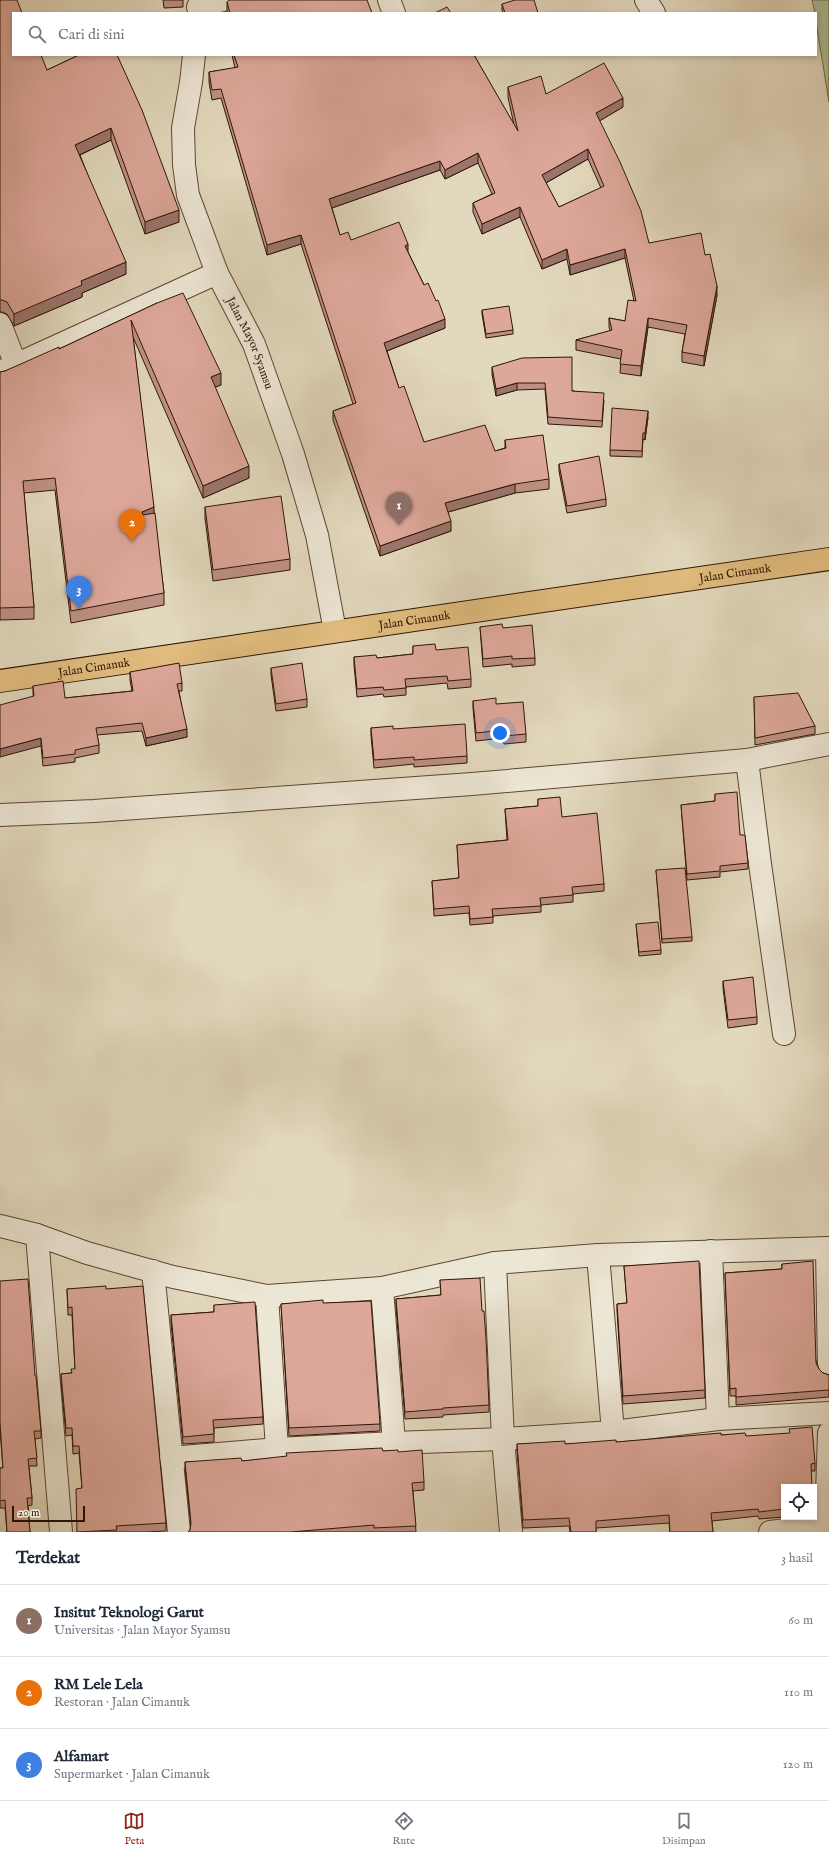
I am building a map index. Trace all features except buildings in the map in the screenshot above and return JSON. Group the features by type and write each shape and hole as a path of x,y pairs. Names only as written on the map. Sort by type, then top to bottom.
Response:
{"main road":[{"name":"Jalan Cimanuk","path":"0,682 335,631 829,559"}],"street":[{"path":"198,7 223,0"},
{"path":"389,0 394,12"},
{"path":"646,0 653,12"},
{"name":"Jalan Mayor Syamsu","path":"194,56 183,128 184,165 188,196 217,273 254,344 293,454 317,535 335,631"},
{"path":"0,324 8,369 217,273"},
{"path":"0,815 94,811 464,785 748,760 829,744"},
{"path":"748,760 760,864 784,1034"},
{"path":"0,1226 37,1235 86,1253 153,1271 267,1296 382,1288 495,1262 598,1255 828,1248 829,1370"},
{"path":"37,1235 61,1532"},
{"path":"711,1252 718,1419"},
{"path":"598,1255 613,1432"},
{"path":"495,1262 503,1440 511,1532"},
{"path":"153,1271 179,1532"},
{"path":"382,1288 394,1443"},
{"path":"267,1296 277,1449"},
{"path":"171,1458 277,1449 394,1443 503,1440 613,1432 718,1419 829,1413"},
{"path":"770,1532 827,1525 829,1432"}],"green space":[{"path":"812,0 829,0 829,102 817,28 817,12 815,12"}],"place":[{"name":"Insitut Teknologi Garut","path":"399,525"},
{"name":"RM Lele Lela","path":"132,542"},
{"name":"Alfamart","path":"79,609"}]}
